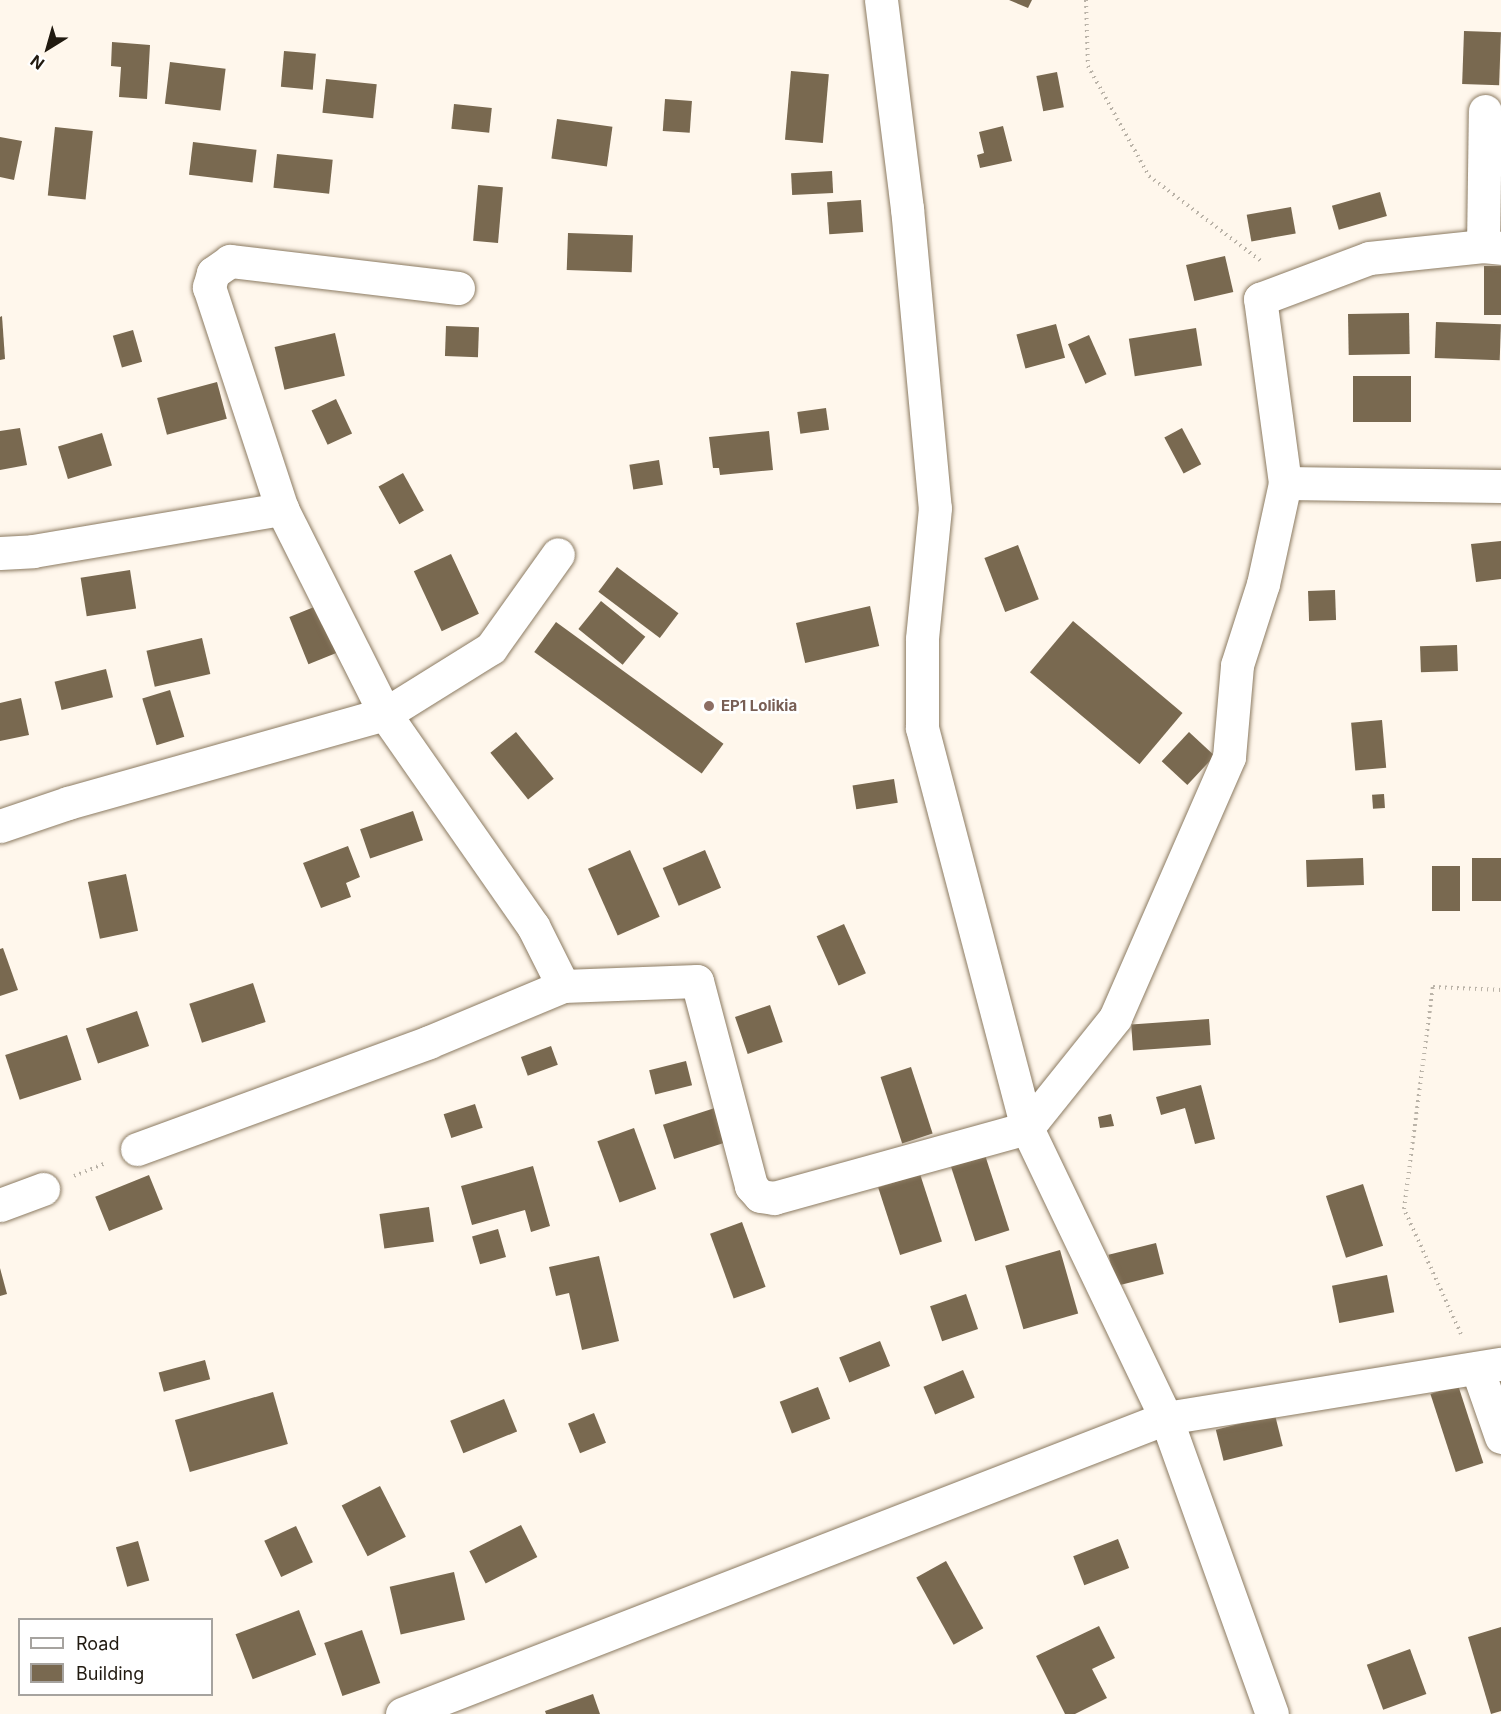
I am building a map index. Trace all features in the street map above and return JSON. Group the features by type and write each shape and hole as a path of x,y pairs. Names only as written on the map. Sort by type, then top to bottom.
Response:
{"street":[{"path":"881,0 907,208 935,508 921,639 922,728 1027,1128 1166,1418 1272,1714"},
{"path":"137,1149 429,1042 563,986 697,981 751,1186 760,1196 774,1198 1027,1128 1114,1018 1229,757 1238,665 1263,584 1285,483 1260,299 1369,258 1492,247 1485,111"},
{"path":"458,288 230,261 213,273 209,287 213,307 282,509 385,714 533,926 563,986"},
{"path":"1285,483 1501,486"},
{"path":"0,553 33,551 282,509"},
{"path":"0,826 68,803 385,714 491,648 558,554"},
{"path":"0,1204 43,1189"},
{"path":"402,1714 1166,1418 1489,1366 1501,1437"}],"path":[{"path":"1086,0 1088,66 1149,176 1295,287"},
{"path":"1489,1366 1404,1209 1432,987 1501,990"},
{"path":"43,1189 137,1149"}],"building":[{"path":"1009,0 1032,0 1028,8"},
{"path":"1464,31 1501,32 1499,85 1462,84"},
{"path":"112,42 150,45 147,99 119,97 121,67 111,66"},
{"path":"284,51 316,54 313,90 281,87"},
{"path":"170,62 226,69 220,111 165,104"},
{"path":"791,71 829,74 823,143 785,140"},
{"path":"1057,72 1064,107 1043,111 1036,76"},
{"path":"326,79 377,84 373,118 322,113"},
{"path":"665,99 692,101 690,133 663,131"},
{"path":"454,104 492,108 489,133 451,129"},
{"path":"557,119 612,127 607,166 551,159"},
{"path":"1003,126 1012,161 980,168 977,155 984,153 979,132"},
{"path":"55,127 93,131 86,200 48,196"},
{"path":"0,137 22,141 14,180 0,177"},
{"path":"193,142 257,150 253,183 189,175"},
{"path":"277,154 333,160 329,194 273,188"},
{"path":"832,171 833,193 792,195 791,173"},
{"path":"478,185 503,187 498,243 473,241"},
{"path":"1380,192 1387,216 1339,230 1332,206"},
{"path":"861,200 863,232 829,234 827,202"},
{"path":"1291,207 1296,234 1251,241 1247,215"},
{"path":"568,233 633,235 632,272 567,270"},
{"path":"1225,256 1233,292 1194,301 1186,265"},
{"path":"1484,266 1501,266 1501,315 1484,315"},
{"path":"1409,313 1410,354 1349,355 1348,314"},
{"path":"2,316 5,359 0,360 0,317"},
{"path":"1436,322 1501,324 1500,360 1435,358"},
{"path":"1056,324 1065,358 1025,368 1016,335"},
{"path":"446,326 479,327 478,357 445,356"},
{"path":"1196,328 1202,366 1135,376 1129,339"},
{"path":"133,330 142,362 122,368 113,336"},
{"path":"335,333 345,376 284,390 275,347"},
{"path":"1089,335 1106,374 1085,384 1068,344"},
{"path":"1353,376 1411,376 1411,422 1353,422"},
{"path":"217,382 227,419 167,435 157,398"},
{"path":"336,399 352,433 328,445 312,410"},
{"path":"826,408 829,430 800,434 797,412"},
{"path":"20,428 27,465 0,470 0,431"},
{"path":"1182,428 1201,464 1184,474 1164,437"},
{"path":"769,431 773,470 720,475 719,468 713,468 709,437"},
{"path":"102,433 112,466 68,479 58,446"},
{"path":"659,460 663,485 633,489 629,465"},
{"path":"403,473 424,511 399,524 379,487"},
{"path":"1501,541 1501,579 1476,582 1471,544"},
{"path":"1018,545 1039,599 1005,612 984,558"},
{"path":"451,554 479,614 442,631 414,571"},
{"path":"617,567 678,613 660,638 598,592"},
{"path":"130,570 136,609 87,616 81,578"},
{"path":"1335,590 1336,620 1309,621 1308,591"},
{"path":"601,601 645,637 623,665 578,629"},
{"path":"319,605 338,652 308,664 289,617"},
{"path":"870,606 879,646 805,663 796,623"},
{"path":"1073,621 1183,713 1139,764 1030,672"},
{"path":"556,622 723,744 702,774 534,652"},
{"path":"202,638 210,674 155,687 146,651"},
{"path":"1457,645 1458,671 1421,672 1420,646"},
{"path":"106,669 113,697 62,710 55,682"},
{"path":"170,690 184,737 157,745 142,698"},
{"path":"21,698 29,735 0,741 0,703"},
{"path":"1382,720 1386,768 1355,771 1351,723"},
{"path":"516,732 554,779 528,799 490,753"},
{"path":"1189,732 1215,756 1187,785 1162,761"},
{"path":"894,779 898,803 856,809 853,786"},
{"path":"1384,794 1385,808 1373,809 1372,795"},
{"path":"413,811 423,840 370,859 360,829"},
{"path":"348,846 360,877 346,883 351,897 321,908 303,863"},
{"path":"630,850 660,917 618,935 588,869"},
{"path":"705,850 721,888 679,906 663,868"},
{"path":"1363,858 1364,885 1307,887 1306,860"},
{"path":"1472,858 1501,858 1501,901 1472,901"},
{"path":"1432,866 1460,866 1460,911 1432,911"},
{"path":"126,874 138,931 100,939 88,882"},
{"path":"844,924 866,973 839,986 817,936"},
{"path":"3,948 18,990 0,996 0,949"},
{"path":"253,983 266,1022 202,1043 189,1004"},
{"path":"770,1005 783,1042 748,1054 735,1017"},
{"path":"137,1011 149,1046 98,1064 86,1029"},
{"path":"1209,1019 1211,1045 1133,1050 1131,1024"},
{"path":"67,1035 82,1080 20,1100 5,1055"},
{"path":"551,1046 558,1065 528,1076 521,1057"},
{"path":"686,1061 692,1085 655,1094 649,1070"},
{"path":"911,1067 933,1134 902,1143 881,1077"},
{"path":"1201,1085 1215,1139 1195,1144 1185,1108 1161,1115 1156,1097"},
{"path":"475,1104 483,1128 451,1138 444,1114"},
{"path":"721,1106 732,1140 674,1159 663,1125"},
{"path":"1111,1114 1114,1126 1100,1128 1098,1117"},
{"path":"634,1128 656,1189 620,1202 597,1141"},
{"path":"985,1155 1009,1230 975,1241 951,1166"},
{"path":"533,1166 550,1226 531,1232 525,1210 472,1225 461,1186"},
{"path":"920,1174 942,1242 900,1255 878,1188"},
{"path":"149,1175 163,1209 109,1231 95,1197"},
{"path":"1363,1184 1383,1246 1346,1258 1326,1196"},
{"path":"429,1207 434,1242 384,1249 379,1214"},
{"path":"742,1222 766,1287 734,1298 710,1234"},
{"path":"498,1229 506,1257 480,1264 472,1236"},
{"path":"1156,1243 1164,1274 1116,1286 1108,1255"},
{"path":"1060,1250 1078,1313 1023,1329 1005,1266"},
{"path":"599,1256 619,1341 582,1350 569,1293 556,1296 549,1267"},
{"path":"0,1268 7,1294 0,1296"},
{"path":"1387,1275 1394,1312 1339,1323 1332,1286"},
{"path":"966,1294 978,1329 942,1341 930,1306"},
{"path":"880,1341 890,1366 849,1383 839,1357"},
{"path":"205,1360 210,1379 164,1392 159,1372"},
{"path":"963,1370 975,1398 935,1414 923,1387"},
{"path":"1458,1385 1483,1463 1456,1472 1430,1394"},
{"path":"818,1387 830,1419 792,1433 780,1402"},
{"path":"273,1392 288,1444 190,1472 175,1420"},
{"path":"504,1399 517,1431 463,1453 450,1421"},
{"path":"594,1413 606,1443 580,1453 568,1423"},
{"path":"1275,1415 1283,1446 1224,1461 1216,1430"},
{"path":"380,1486 406,1537 368,1556 342,1506"},
{"path":"521,1525 537,1557 486,1583 469,1551"},
{"path":"296,1526 313,1562 281,1577 264,1541"},
{"path":"1118,1539 1129,1568 1084,1585 1073,1556"},
{"path":"138,1541 149,1580 127,1587 116,1547"},
{"path":"946,1561 983,1628 954,1645 916,1577"},
{"path":"454,1572 465,1620 401,1635 390,1587"},
{"path":"299,1610 316,1655 253,1679 236,1634"},
{"path":"1099,1626 1115,1658 1092,1669 1107,1698 1075,1714 1065,1714 1036,1656"},
{"path":"1501,1627 1501,1711 1491,1714 1468,1637"},
{"path":"362,1630 380,1683 342,1696 324,1643"},
{"path":"1410,1649 1426,1694 1383,1710 1367,1665"},
{"path":"593,1694 600,1714 546,1714 545,1711"}],"place":[{"name":"EP1 Lolikia","path":"709,706"}]}
